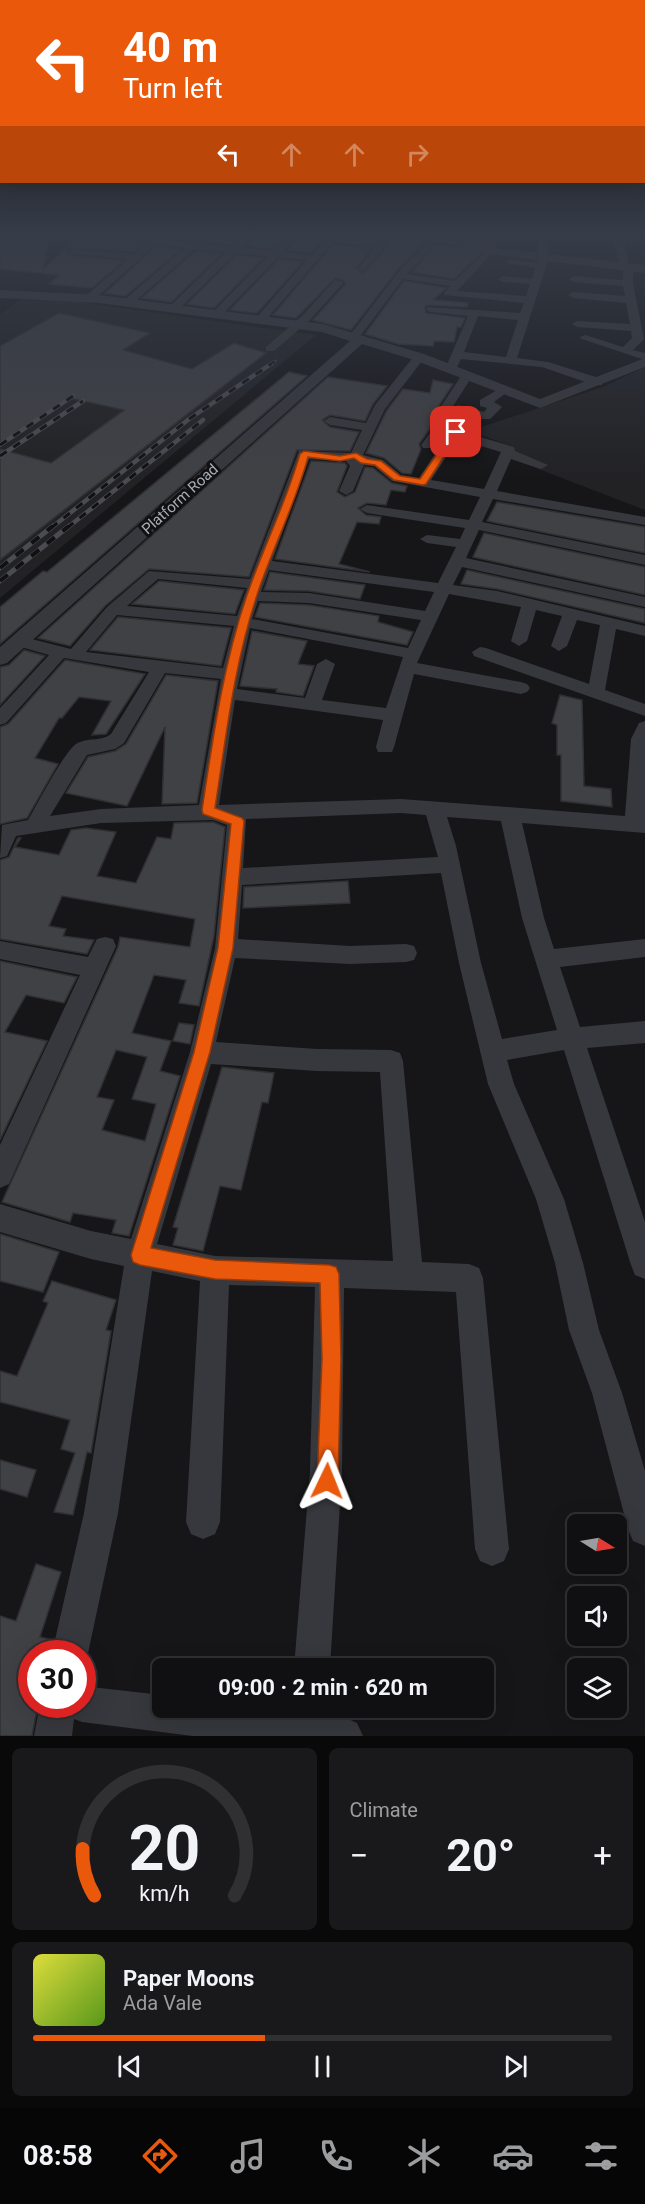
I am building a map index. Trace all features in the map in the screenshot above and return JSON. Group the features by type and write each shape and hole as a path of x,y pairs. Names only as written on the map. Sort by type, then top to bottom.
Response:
{"street":[{"path":"239,317 323,328 419,357 451,369 469,382 540,404 645,362"},
{"path":"270,349 305,317"},
{"path":"357,338 370,317"},
{"path":"451,369 472,317"},
{"path":"511,359 526,317"},
{"path":"625,351 638,339 631,317"},
{"path":"577,324 636,328"},
{"name":"Platform Road","path":"0,658 357,338"},
{"path":"585,338 645,357"},
{"path":"457,355 544,364 598,381"},
{"path":"352,456 397,381 419,357"},
{"path":"428,445 439,429 442,414 469,382"},
{"path":"459,409 486,416 496,407 484,403 499,393"},
{"path":"330,421 368,427"},
{"path":"385,747 410,660 509,450 456,432 439,429"},
{"path":"423,482 456,432"},
{"path":"507,453 541,465"},
{"path":"208,810 229,684 243,622 296,485 304,454 352,456 378,463 397,478 645,521"},
{"path":"346,491 357,465 352,456"},
{"path":"367,509 475,525 645,560"},
{"path":"427,539 465,544"},
{"path":"457,561 645,602"},
{"path":"0,719 113,610 154,574 257,582 443,588 497,596 645,631"},
{"path":"257,582 309,598 430,617"},
{"path":"519,641 530,605"},
{"path":"113,610 243,622 318,634 521,688"},
{"path":"559,646 571,614"},
{"path":"596,693 609,622"},
{"path":"20,641 66,655 110,663 160,667 312,704 393,715"},
{"path":"480,652 645,710"},
{"path":"312,704 326,664"},
{"path":"34,826 80,750 89,744 109,745 115,741 160,667"},
{"path":"0,850 9,830 101,816 208,810 401,806 640,825 640,738 645,727"},
{"path":"434,808 450,864 470,963 501,1084 550,1199 569,1263 584,1330 608,1393 645,1529"},
{"path":"73,1640 101,1513 140,1255 202,1052 225,948 237,821 208,810"},
{"path":"510,814 533,918 645,1265"},
{"path":"232,877 450,864"},
{"path":"225,948 350,955 406,952"},
{"path":"546,959 645,948"},
{"path":"0,950 99,957 0,1175"},
{"path":"493,1052 572,1038 645,1032"},
{"path":"202,1052 317,1060 391,1061 409,1277"},
{"path":"0,1218 91,1245 215,1269 469,1278 492,1549"},
{"path":"203,1521 215,1269"},
{"path":"313,1658 327,1481 331,1359 329,1274"},
{"path":"96,1705 307,1719 344,1736"},
{"path":"52,1736 55,1718"}],"shaded area":[{"path":"0,317 186,317 316,335 0,598"},
{"path":"645,367 645,510 515,460 514,447 469,431 603,387"}],"building":[{"path":"52,317 77,317 150,333 123,350 192,369 234,343 266,353 0,560 0,449 51,463 124,410 70,398 0,445 0,346"},
{"path":"316,317 361,317 351,330 313,320"},
{"path":"377,317 465,318 461,327 457,327 454,342 434,341 433,346 398,344 365,334"},
{"path":"289,372 307,376 0,644 0,607 43,571 47,572"},
{"path":"328,377 387,386 373,404 365,421 330,415 322,420 330,427 359,432 350,451 297,450 249,577 149,569 105,606 70,646 38,638"},
{"path":"433,380 453,384 434,413 429,430 419,444 421,449 411,474 402,473 384,458 366,453 387,410 403,389 430,393"},
{"path":"311,461 345,463 347,466 337,492 345,497 355,492 365,467 373,468 392,483 407,486 405,492 391,490 386,505 367,503 358,508 366,515 381,517 379,524 357,522 339,564 370,572 275,559"},
{"path":"497,502 645,527 645,553 487,521"},
{"path":"484,533 645,567 645,595 473,557"},
{"path":"467,570 645,609 645,623 497,589 461,584"},
{"path":"270,572 365,585 360,599 309,591 264,590"},
{"path":"159,581 244,590 235,614 132,604"},
{"path":"260,603 309,605 379,616 378,622 413,632 407,645 255,617"},
{"path":"118,617 231,628 221,666 90,650"},
{"path":"252,631 307,641 298,664 314,666 303,696 276,692 277,689 240,686"},
{"path":"24,650 45,656 0,705 0,667 9,665"},
{"path":"65,660 145,674 106,734 92,735 111,701 79,697 62,718 59,718 35,758 58,764 27,818 0,824 0,727 8,724"},
{"path":"166,675 218,681 197,803 162,804 165,727 127,806 66,793 88,757 115,751 126,744"},
{"path":"560,695 582,700 584,786 611,789 612,807 561,801 561,755 557,755 557,725 552,723"},
{"path":"213,822 225,827 214,936 199,1006 179,1003 186,980 154,975 132,1033 171,1041 160,1071 180,1076 129,1236 112,1233 116,1220 73,1213 70,1222 2,1202 118,947 120,937 190,947 195,919 62,896 49,926 66,929 63,936 94,940 87,954 0,939 0,860 9,857 18,838 21,838 15,847 59,855 71,830 86,828 116,832 97,876 136,883 157,837 171,839 174,823","holes":["116,1050 147,1057 132,1099 156,1104 145,1141 102,1130 114,1100 97,1097"]},
{"path":"348,881 350,903 243,908 244,887"},
{"path":"0,961 77,977 64,1003 26,995 5,1032 47,1041 0,1140"},
{"path":"179,1023 194,1025 190,1044 173,1041"},
{"path":"222,1067 274,1073 268,1103 262,1102 241,1190 220,1186 203,1251 173,1245 178,1228 173,1227"},
{"path":"0,1234 59,1252 43,1292 0,1281"},
{"path":"52,1281 116,1300 106,1330 111,1331 91,1453 87,1452 73,1515 54,1512 75,1453 61,1449 70,1420 0,1402 0,1371 17,1376 48,1303 43,1301"},
{"path":"0,1460 36,1470 27,1497 0,1489"},
{"path":"36,1564 61,1572 40,1637 53,1640 18,1640 18,1718 35,1718 32,1736 0,1736 0,1616 16,1621"}],"railway":[{"path":"269,365 275,361"},
{"path":"51,528 189,419 271,364"},
{"path":"0,445 73,396"},
{"path":"0,456 83,401"},
{"path":"67,528 203,420"},
{"path":"0,568 53,526"},
{"path":"0,581 69,526"}],"route":[{"path":"327,1481 331,1359 329,1274 215,1269 140,1255 202,1052 225,948 237,821 208,810 226,693 243,622 269,549 296,485 304,454 340,458 356,456 364,461 378,463 397,478 423,482 456,432"}]}
